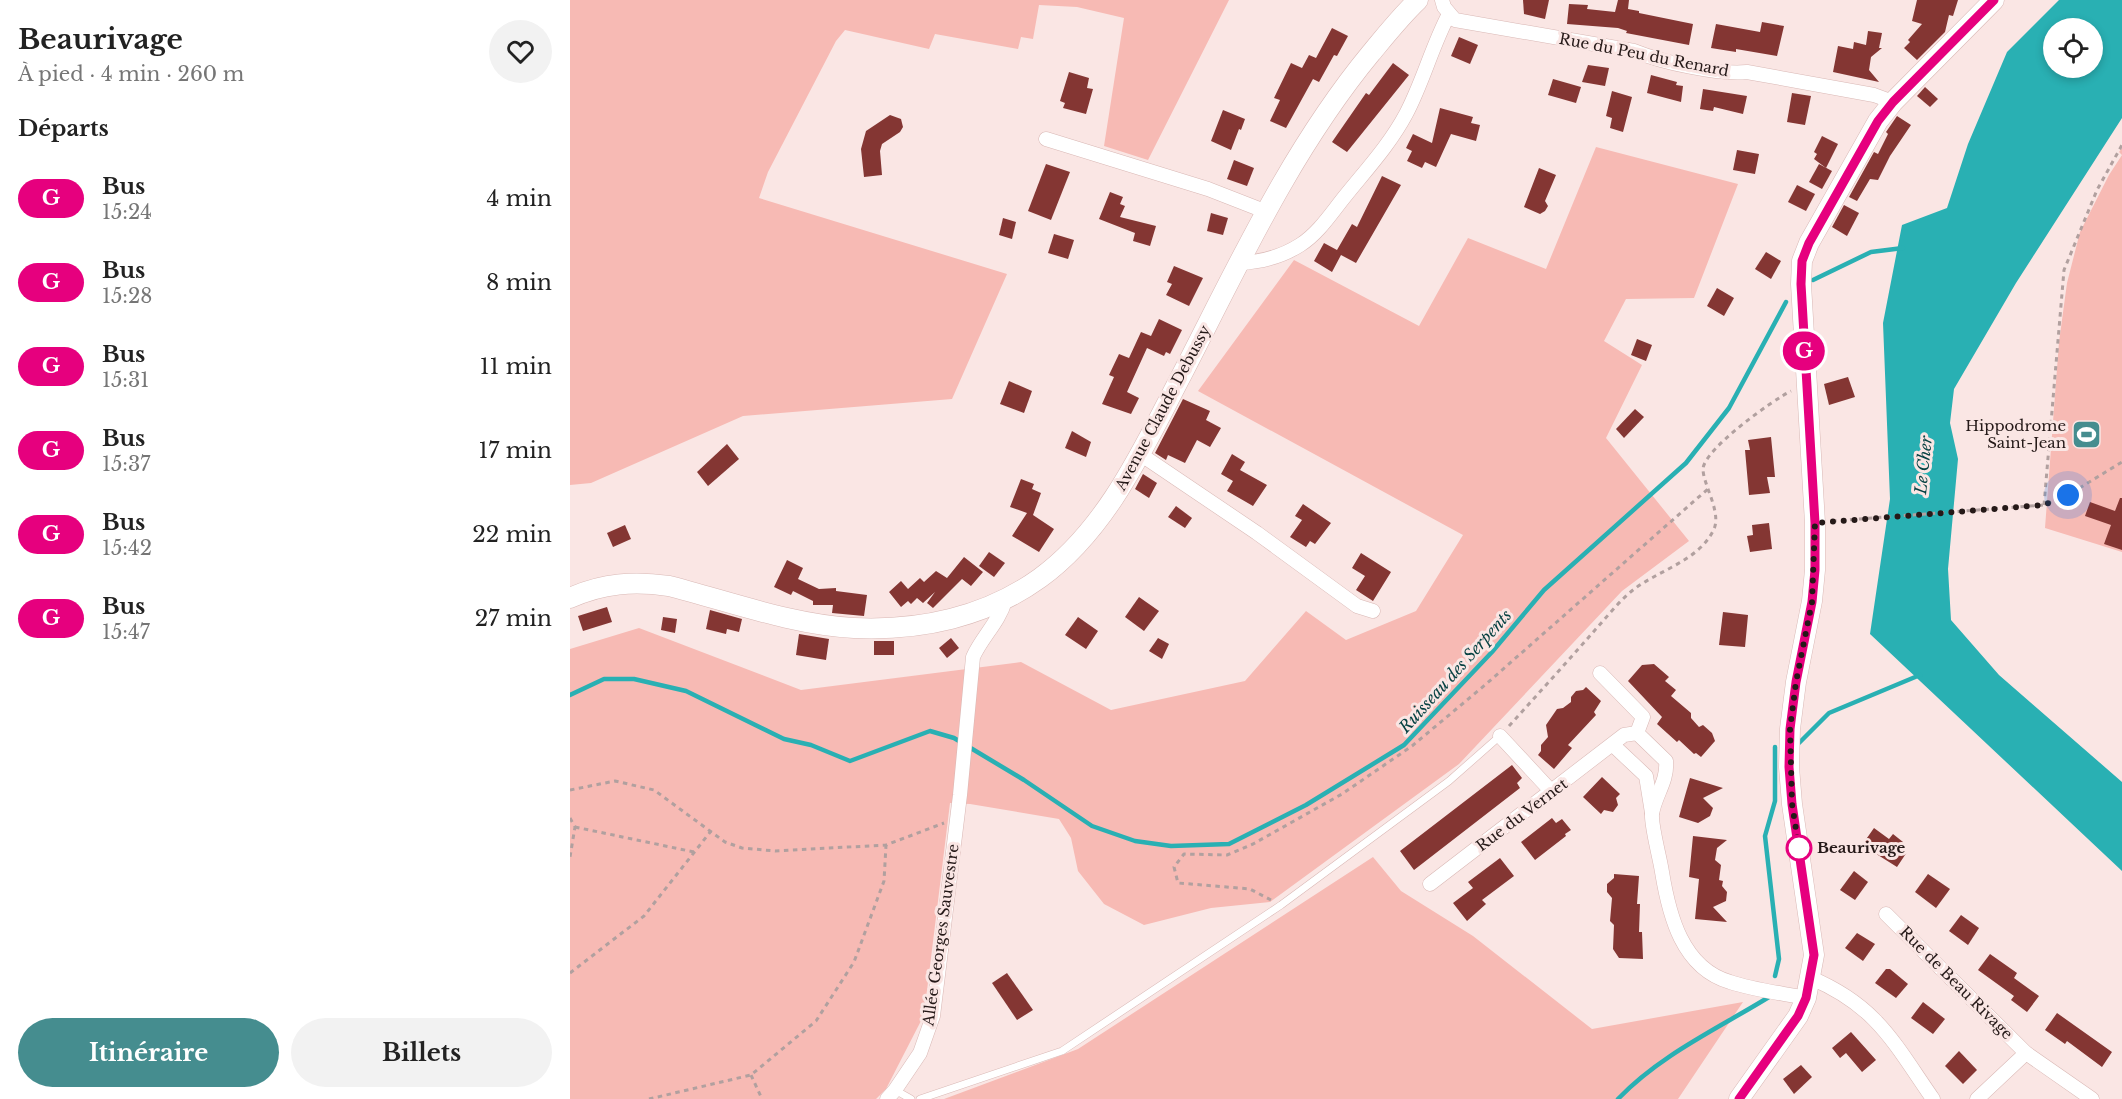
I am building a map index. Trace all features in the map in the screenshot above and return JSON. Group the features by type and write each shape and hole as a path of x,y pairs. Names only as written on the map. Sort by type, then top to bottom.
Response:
{"street":[{"name":"Avenue Claude Debussy","path":"570,598 589,589 618,583 650,583 669,585 812,623 855,628 914,626 962,617 1005,601 1041,578 1080,543 1114,498 1140,454 1301,150 1350,79 1418,0"},
{"path":"1240,264 1264,262 1300,245 1322,225 1385,146 1406,114 1436,39 1449,14 1442,0"},
{"path":"1738,1099 1798,1016 1806,998 1814,955 1792,804 1790,748 1796,682 1812,602 1815,523 1801,284 1802,261 1809,243 1878,121 1893,102 1994,0"},
{"name":"Rue du Peu du Renard","path":"1449,14 1455,20 1634,51 1651,58 1733,74 1747,72 1874,95 1893,102"},
{"path":"1046,139 1208,189 1267,212"},
{"path":"1140,454 1257,533 1357,606 1372,611"},
{"name":"Allée Georges Sauvestre","path":"891,1095 920,1053 933,1016 960,795 973,657 979,643 1002,612 1005,601"},
{"path":"1600,673 1643,717 1637,733 1666,761 1664,783 1652,815"},
{"name":"Rue du Vernet","path":"1430,884 1624,735 1637,733"},
{"path":"1500,736 1552,792"},
{"path":"1612,745 1646,776 1673,925 1700,964 1729,982 1806,998"},
{"name":"Rue de Beau Rivage","path":"1886,914 2026,1053 2092,1099"},
{"path":"1811,978 1858,1004 1880,1024 1933,1099"},
{"path":"1977,1099 2026,1053"}],"lane":[{"path":"920,1099 1062,1051 1281,905 1449,782 1500,736"},
{"path":"891,1095 911,1099"}],"path":[{"path":"2044,505 2064,270 2097,190 2122,145"},
{"path":"1500,736 1632,591 1681,563 1713,531 1716,522 1703,469 1707,459 1735,430 1776,398 1806,384"},
{"path":"1815,523 2044,505 2068,495 2122,462"},
{"path":"1281,905 1250,889 1178,883 1174,867 1184,854 1227,855 1253,844 1342,794 1412,746 1485,686 1709,488"},
{"path":"570,790 615,781 654,790 725,842 742,848 775,851 886,845 957,818"},
{"path":"570,818 575,827 570,857"},
{"path":"575,827 694,853"},
{"path":"570,973 644,916 711,831"},
{"path":"650,1099 751,1075 816,1022 854,962 884,881 886,845"},
{"path":"751,1075 762,1099"}],"shaded area":[{"path":"570,0 1229,0 1148,160 1104,146 1124,18 1077,7 1039,5 1033,39 1021,37 1018,49 935,34 929,49 845,30 836,41 768,172 759,198 1007,274 952,399 743,416 591,483 570,485"},
{"path":"1596,147 1738,184 1694,298 1626,299 1604,341 1642,365 1606,438 1689,541 1622,591 1459,764 1270,902 1211,908 1144,925 1104,904 1078,871 1071,838 1059,819 970,804 950,803 924,1015 886,1089 876,1099 570,1099 570,649 639,628 801,690 1021,662 1111,710 1245,681 1306,611 1346,640 1416,611 1463,535 1198,391 1294,260 1419,326 1468,238 1546,269"},
{"name":"Hippodrome Saint-Jean","path":"2122,155 2122,552 2045,528 2059,342 2067,283 2080,232 2109,175"},
{"path":"1373,857 1401,891 1473,936 1592,1029 1743,1002 1678,1099 944,1099 1078,1049"}],"water":[{"name":"Le Cher","path":"2059,0 2122,0 2122,118 2016,283 1954,389 1950,423 1958,459 1948,569 1951,620 1999,675 2122,782 2122,871 1870,634 1890,499 1883,323 1902,225 1947,208 1968,144 2007,52"}],"building":[{"path":"1523,0 1549,0 1545,19 1524,14"},
{"path":"1618,0 1629,0 1628,9 1639,11 1639,13 1693,24 1689,45 1626,33 1627,31 1618,28 1567,24 1569,4 1588,5 1587,9 1615,12"},
{"path":"1917,0 1958,0 1953,16 1949,15 1945,32 1917,60 1904,48 1922,24 1912,21"},
{"path":"1762,22 1784,26 1777,56 1736,49 1736,52 1711,48 1716,24 1760,32"},
{"path":"1332,28 1348,36 1337,56 1334,55 1319,82 1313,79 1286,128 1270,121 1280,100 1274,98 1291,63 1302,68 1309,55 1316,58"},
{"path":"1868,31 1882,33 1879,48 1882,48 1871,57 1869,70 1879,82 1833,72 1838,46 1853,49 1854,42 1866,45"},
{"path":"1459,37 1478,45 1470,64 1451,56"},
{"path":"1393,63 1409,75 1347,152 1332,142 1366,93 1369,95"},
{"path":"1588,65 1609,68 1605,86 1582,82"},
{"path":"1069,72 1089,78 1087,88 1093,89 1086,114 1063,108 1065,103 1060,101"},
{"path":"1651,75 1677,82 1676,85 1683,86 1681,102 1647,93"},
{"path":"1553,79 1581,87 1576,103 1548,95"},
{"path":"1925,87 1938,99 1930,107 1917,96"},
{"path":"1703,89 1747,96 1743,114 1714,107 1713,111 1700,109"},
{"path":"1612,91 1632,97 1623,132 1610,128 1612,118 1606,116"},
{"path":"1792,93 1811,96 1805,125 1787,122"},
{"path":"1440,108 1473,117 1471,123 1480,125 1476,141 1451,134 1436,167 1425,162 1422,168 1407,161 1412,151 1406,148 1413,134 1432,143"},
{"path":"1223,110 1245,119 1231,150 1211,141"},
{"path":"890,115 901,119 903,127 900,132 882,144 880,151 882,175 864,177 861,149 866,131"},
{"path":"1897,116 1911,125 1890,156 1878,180 1870,179 1857,201 1849,197 1874,152 1878,154 1888,134 1886,132"},
{"path":"1822,136 1838,144 1826,168 1814,159 1817,154 1814,152"},
{"path":"1737,150 1759,154 1755,174 1733,170"},
{"path":"1234,160 1254,168 1247,186 1227,179"},
{"path":"1046,164 1070,172 1051,220 1028,211"},
{"path":"1819,164 1832,171 1822,189 1809,182"},
{"path":"1539,168 1556,175 1545,201 1548,206 1540,214 1524,207"},
{"path":"1382,176 1401,185 1356,263 1341,255 1332,272 1314,261 1324,243 1337,250 1352,224 1357,227"},
{"path":"1797,185 1815,194 1806,211 1788,202"},
{"path":"1110,192 1123,197 1120,204 1125,206 1120,217 1156,226 1150,246 1133,241 1135,233 1099,219"},
{"path":"1844,205 1859,213 1847,236 1832,227"},
{"path":"1211,213 1228,218 1223,235 1207,231"},
{"path":"1003,218 1016,222 1012,239 999,235"},
{"path":"1054,234 1074,240 1068,259 1048,253"},
{"path":"1766,252 1781,261 1771,279 1755,269"},
{"path":"1174,266 1203,278 1189,306 1166,295 1172,284 1167,282"},
{"path":"1717,288 1734,298 1724,316 1707,306"},
{"path":"1159,319 1182,330 1170,354 1166,352 1164,356 1147,348 1127,392 1139,398 1131,414 1102,404 1114,377 1109,375 1119,354 1129,358 1141,332 1151,336"},
{"path":"1637,339 1652,345 1646,361 1631,355"},
{"path":"1848,377 1855,397 1829,405 1824,384"},
{"path":"1009,381 1032,391 1024,413 1000,404"},
{"path":"1183,399 1210,411 1206,420 1221,428 1210,447 1197,440 1185,463 1168,455 1166,460 1155,453"},
{"path":"1635,409 1644,417 1624,438 1616,429"},
{"path":"1072,431 1091,442 1086,457 1065,448"},
{"path":"1771,437 1775,477 1767,477 1770,493 1749,495 1745,450 1750,450 1748,440"},
{"path":"727,444 739,459 708,486 697,472"},
{"path":"1232,454 1245,462 1240,470 1267,485 1253,506 1227,491 1233,481 1221,474"},
{"path":"1143,474 1157,483 1149,498 1135,489"},
{"path":"1021,479 1034,484 1032,489 1041,493 1033,515 1054,529 1039,552 1012,536 1027,513 1010,507"},
{"path":"2122,498 2122,550 2104,544 2111,525 2085,516 2090,502 2115,511"},
{"path":"1303,504 1331,523 1315,544 1310,541 1306,547 1290,537 1302,520 1295,516"},
{"path":"1176,506 1192,518 1185,528 1168,517"},
{"path":"1769,523 1772,549 1750,552 1747,536 1753,535 1752,525"},
{"path":"625,525 631,539 613,547 607,533"},
{"path":"989,552 1005,563 994,577 979,566"},
{"path":"1361,553 1391,572 1373,601 1356,590 1365,576 1352,568"},
{"path":"964,557 983,572 971,586 962,579 933,608 927,603 935,592 923,603 917,598 911,604 908,601 901,607 889,592 901,581 908,589 920,578 924,582 936,571 947,578"},
{"path":"787,560 803,568 798,579 819,589 836,588 836,591 867,595 864,616 832,613 833,605 813,605 813,601 793,591 791,595 774,587"},
{"path":"1139,597 1159,611 1144,631 1125,617"},
{"path":"607,607 612,622 583,631 578,616"},
{"path":"710,610 742,619 739,632 727,629 726,634 706,629"},
{"path":"1723,612 1748,615 1745,647 1719,645"},
{"path":"663,617 677,619 675,633 661,630"},
{"path":"1078,617 1098,631 1086,649 1065,635"},
{"path":"799,634 829,639 826,660 796,655"},
{"path":"951,638 959,648 947,658 939,648"},
{"path":"1158,638 1169,644 1162,659 1149,651"},
{"path":"874,641 894,641 894,655 874,655"},
{"path":"1654,664 1669,677 1665,681 1676,690 1671,696 1691,713 1691,718 1699,727 1703,725 1712,733 1715,741 1701,757 1694,754 1679,740 1677,742 1657,724 1662,717 1628,681 1642,665"},
{"path":"1586,687 1601,701 1594,712 1596,715 1568,745 1572,748 1554,769 1538,755 1541,745 1548,737 1546,725 1557,709 1571,702 1571,697 1576,691"},
{"path":"1512,765 1522,778 1517,783 1520,788 1414,870 1400,851"},
{"path":"1602,777 1620,794 1616,798 1618,805 1613,812 1604,810 1601,814 1583,797"},
{"path":"1690,778 1723,788 1703,798 1713,808 1710,816 1698,823 1679,817"},
{"path":"1552,818 1556,823 1562,819 1571,830 1535,860 1521,842"},
{"path":"1874,828 1889,839 1893,834 1903,842 1899,847 1907,852 1897,867 1862,845"},
{"path":"1693,836 1727,840 1717,848 1715,860 1721,865 1719,880 1723,881 1722,886 1727,892 1726,901 1713,907 1727,922 1695,919 1699,879 1689,877"},
{"path":"1500,858 1514,876 1482,900 1486,904 1467,921 1453,903 1473,888 1468,882"},
{"path":"1854,871 1868,882 1855,900 1840,890"},
{"path":"1614,874 1639,876 1637,904 1640,904 1639,932 1642,932 1643,959 1619,958 1613,949 1614,925 1610,921 1612,898 1607,892 1607,884 1614,878"},
{"path":"1928,874 1950,889 1936,908 1915,892"},
{"path":"1961,915 1979,928 1968,945 1949,931"},
{"path":"1857,933 1875,944 1863,961 1845,948"},
{"path":"1990,954 2017,973 2014,978 2039,996 2027,1012 2011,1000 2014,996 1978,970"},
{"path":"1886,969 1890,969 1908,984 1896,998 1875,983"},
{"path":"1007,973 1033,1010 1017,1020 992,983"},
{"path":"1923,1002 1945,1019 1933,1034 1911,1018"},
{"path":"2057,1013 2112,1052 2102,1067 2067,1041 2065,1044 2045,1030"},
{"path":"1851,1032 1876,1060 1862,1072 1846,1053 1840,1058 1832,1048"},
{"path":"1959,1051 1977,1070 1963,1084 1945,1066"},
{"path":"1801,1065 1812,1077 1794,1094 1783,1079"}],"waterway":[{"name":"Ruisseau des Serpents","path":"1813,280 1871,252 1903,248"},
{"name":"Ruisseau des Serpents","path":"570,695 604,679 634,679 686,691 784,739 811,745 850,761 930,731 954,738 1024,780 1092,826 1135,841 1171,846 1229,844 1306,805 1404,745 1492,652 1544,590 1686,463 1729,408 1786,302"},
{"path":"1799,743 1829,713 1920,675"},
{"path":"1775,747 1775,801 1765,836 1779,959 1775,976"},
{"path":"1618,1099 1634,1083 1671,1056 1769,997"}],"bus line":[{"name":"G","path":"1739,1099 1798,1016 1806,998 1814,955 1792,804 1789,767 1790,729 1796,682 1812,602 1815,570 1815,523 1805,379 1802,261 1809,243 1878,121 1893,102 1994,0"}],"place":[{"name":"Hippodrome Saint-Jean","path":"2087,435"},
{"name":"Beaurivage","path":"1799,848"}],"route":[{"path":"1799,848 1789,767 1790,729 1796,682 1812,602 1815,523 2044,505 2068,495"}]}
